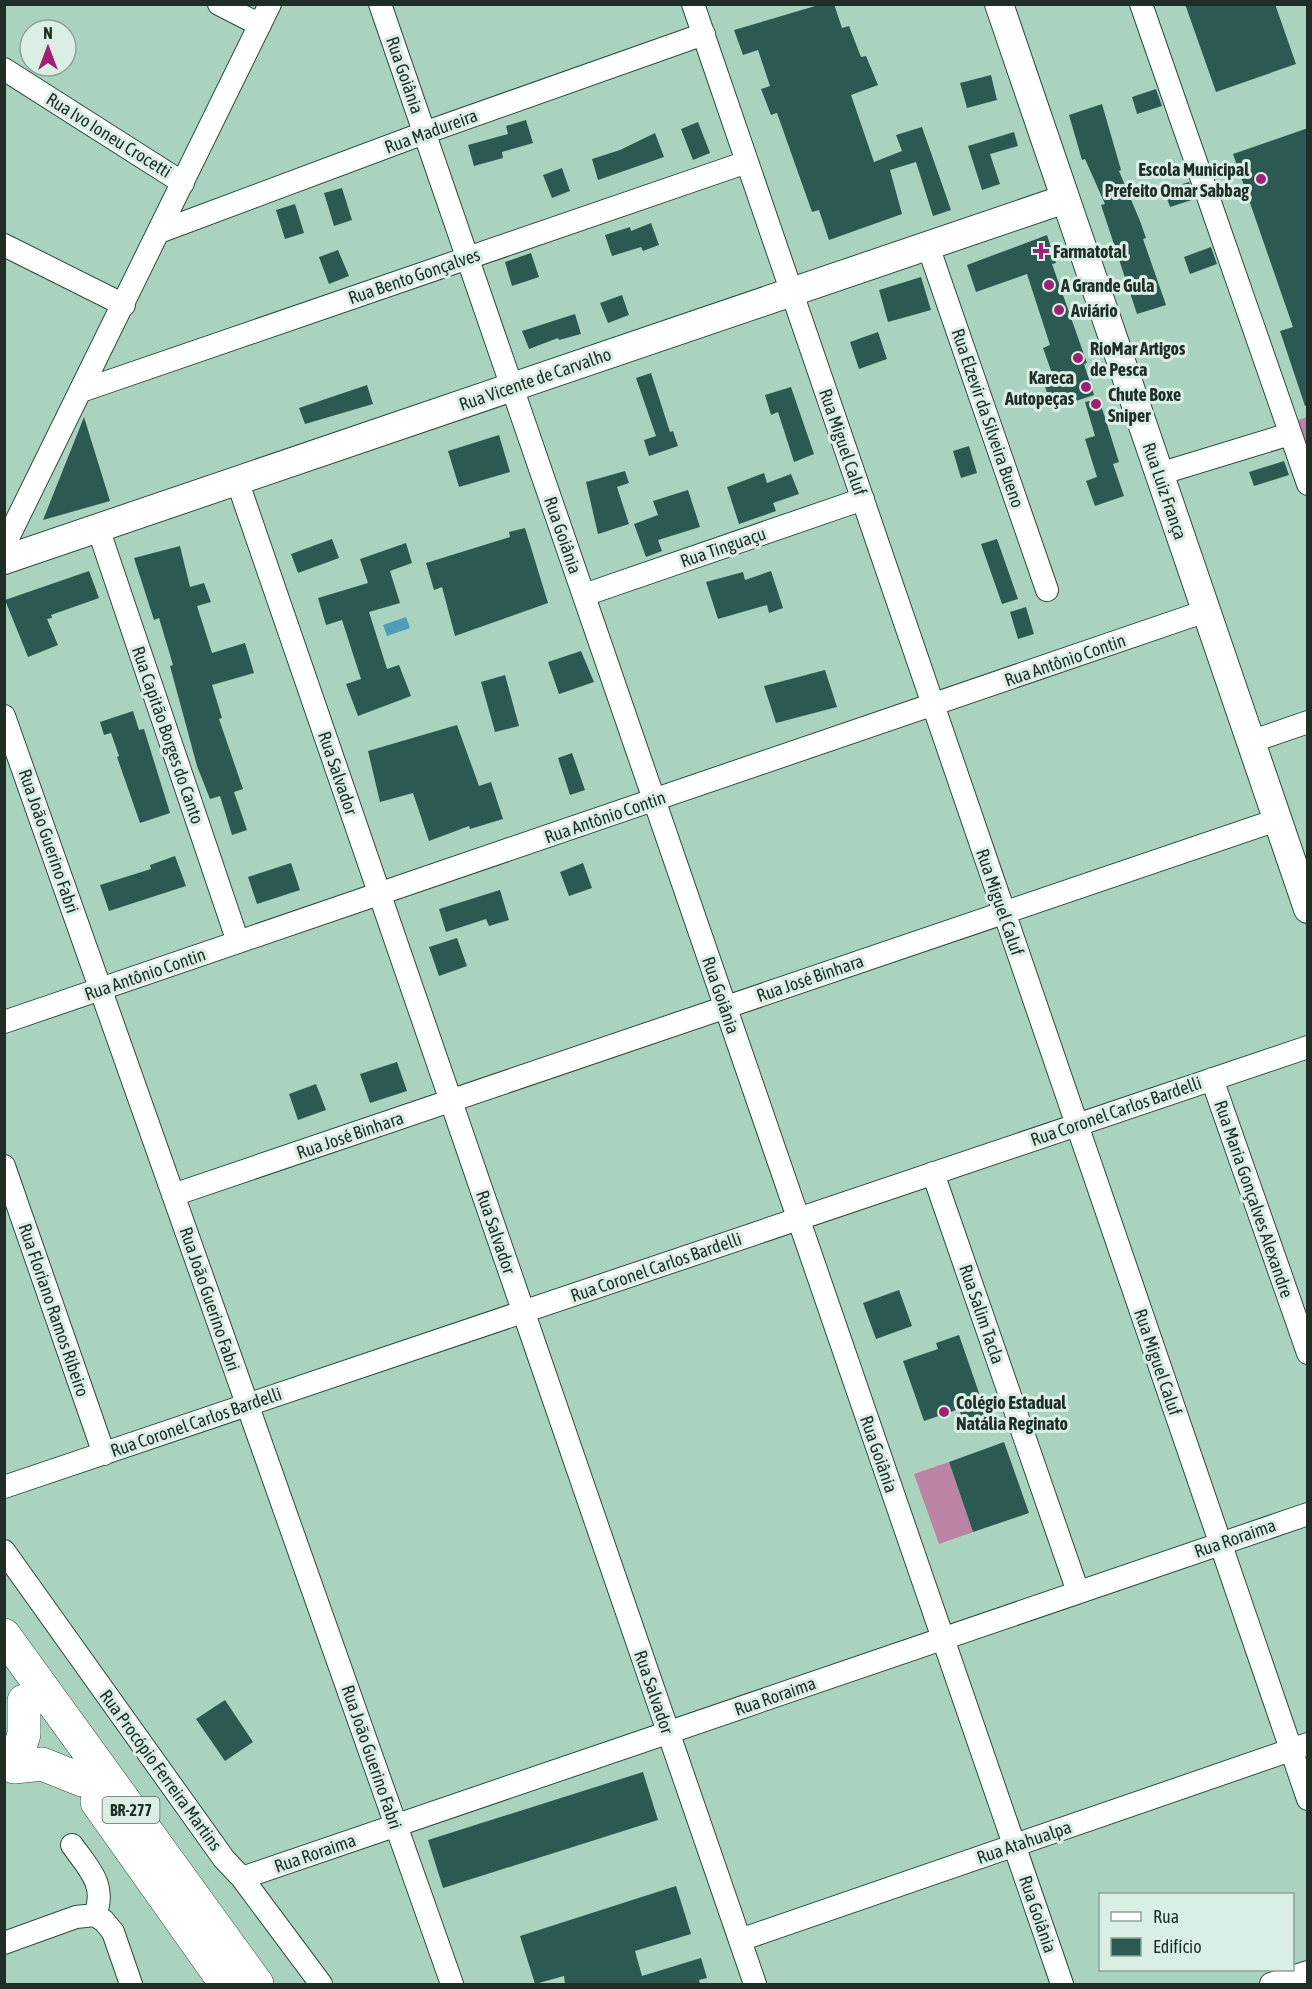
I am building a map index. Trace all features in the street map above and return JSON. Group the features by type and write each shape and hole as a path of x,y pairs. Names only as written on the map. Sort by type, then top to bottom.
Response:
{"highway":[{"name":"BR-277","path":"4,1635 257,1984"},
{"name":"BR-277","path":"4,1674 226,1984"},
{"path":"24,1701 24,1734 9,1760 42,1764 82,1780"}],"main road":[{"name":"Rua Luiz França","path":"999,4 1277,820 1299,857 1308,909"},
{"name":"Rua Vicente de Carvalho","path":"4,560 1065,199"}],"street":[{"path":"219,4 260,25"},
{"path":"4,546 270,4"},
{"name":"Rua Goiânia","path":"380,4 1062,1984"},
{"name":"Rua Miguel Caluf","path":"693,4 1220,1543 1299,1747 1308,1799"},
{"path":"1141,4 1308,484"},
{"name":"Rua Madureira","path":"159,232 424,133 704,34"},
{"name":"Rua Ivo Ioneu Crocetti","path":"4,69 183,183"},
{"name":"Rua Bento Gonçalves","path":"81,392 747,162"},
{"path":"4,245 124,305"},
{"name":"Rua Elzevir da Silveira Bueno","path":"928,246 1047,590"},
{"path":"1159,474 1290,434"},
{"name":"Rua Salvador","path":"237,480 755,1984"},
{"name":"Rua Tinguaçu","path":"584,596 863,500"},
{"name":"Rua Capitão Borges do Canto","path":"98,528 238,942"},
{"name":"Rua Antônio Contin","path":"4,1022 1206,611"},
{"name":"Rua João Guerino Fabri","path":"4,716 452,1984"},
{"path":"1250,742 1308,722"},
{"name":"Rua José Binhara","path":"173,1195 1277,820"},
{"name":"Rua Coronel Carlos Bardelli","path":"4,1487 1308,1047"},
{"name":"Rua Maria Gonçalves Alexandre","path":"1212,1079 1308,1353"},
{"name":"Rua Floriano Ramos Ribeiro","path":"4,1166 104,1454"},
{"name":"Rua Salim Tacla","path":"933,1173 1078,1592"},
{"name":"Rua Roraima","path":"242,1878 1308,1514"},
{"name":"Rua Procópio Ferreira Martins","path":"4,1551 224,1859 242,1878 321,1984"},
{"name":"Rua Atahualpa","path":"740,1940 1299,1747"},
{"path":"72,1845 98,1885 100,1894 94,1915"},
{"path":"4,1943 76,1917 94,1915 104,1921 113,1932 131,1984"},
{"path":"1271,1984 1308,1972"}],"shaded area":[{"path":"1307,417 1307,476 1289,423"},
{"path":"949,1462 973,1532 939,1544 914,1474"}],"water":[{"path":"406,617 410,628 387,636 383,625"}],"building":[{"path":"822,4 834,4 842,28 849,26 861,57 866,56 878,85 851,95 874,162 902,151 896,135 922,127 951,210 933,216 916,162 890,170 902,214 829,240 819,210 812,212 777,113 771,115 761,89 770,86 758,50 743,55 734,30"},
{"path":"1185,4 1275,4 1296,64 1216,92"},
{"path":"991,75 997,100 967,108 960,83"},
{"path":"1156,89 1162,106 1137,114 1132,97"},
{"path":"1102,104 1121,170 1119,171 1146,238 1143,239 1166,305 1137,314 1101,205 1105,204 1085,159 1082,160 1069,115"},
{"path":"526,120 533,143 502,152 503,158 474,166 468,145 508,134 506,126"},
{"path":"698,122 710,153 693,160 681,129"},
{"path":"1308,128 1308,405 1305,406 1280,331 1293,327 1233,154"},
{"path":"1014,132 1018,146 990,154 1000,184 982,190 968,146"},
{"path":"655,133 664,157 598,180 592,159 620,150"},
{"path":"562,168 570,191 552,198 543,175"},
{"path":"1189,182 1195,199 1170,207 1164,190"},
{"path":"342,188 352,220 334,226 324,193"},
{"path":"295,204 304,233 285,239 276,210"},
{"path":"651,223 659,245 643,251 641,247 612,256 605,235 630,227 631,231"},
{"path":"1047,235 1056,263 1052,264 1087,363 1084,364 1094,395 1052,409 1044,383 1054,379 1043,348 1050,345 1027,274 976,292 967,265"},
{"path":"1211,247 1217,264 1190,274 1184,257"},
{"path":"338,250 349,276 329,284 319,257"},
{"path":"531,253 539,277 512,286 505,262"},
{"path":"921,277 931,310 888,322 879,290"},
{"path":"622,295 629,315 608,323 600,303"},
{"path":"575,314 581,334 559,340 558,338 529,349 522,331"},
{"path":"878,332 887,359 859,369 850,342"},
{"path":"651,373 670,432 673,431 678,446 649,456 644,440 656,436 636,378"},
{"path":"367,385 373,404 305,424 299,408"},
{"path":"791,387 814,454 794,462 778,412 771,415 765,395"},
{"path":"1099,399 1119,462 1113,464 1124,496 1095,506 1086,481 1097,477 1085,439 1095,436 1085,402"},
{"path":"84,417 110,501 43,520"},
{"path":"499,435 510,472 459,487 448,451"},
{"path":"969,446 977,473 961,478 953,451"},
{"path":"1284,461 1289,475 1254,486 1249,472"},
{"path":"625,471 629,483 617,487 629,524 598,534 586,482"},
{"path":"764,473 767,483 791,474 799,494 773,503 776,511 739,524 727,487"},
{"path":"688,490 700,527 658,540 662,551 646,557 634,524 658,515 653,501"},
{"path":"525,528 548,603 455,636 442,587 434,590 426,563 510,537 509,532"},
{"path":"332,539 339,558 298,573 291,554"},
{"path":"997,539 1018,599 1002,604 981,544"},
{"path":"406,543 412,563 390,571 400,603 369,612 387,669 399,665 411,696 358,716 346,684 361,679 342,620 326,625 318,598 368,583 360,559"},
{"path":"180,546 190,587 204,583 211,602 197,606 212,653 245,643 254,673 212,685 222,718 219,719 243,789 234,792 247,830 232,835 220,796 210,799 197,766 170,666 173,665 159,618 154,620 134,558"},
{"path":"89,571 99,598 51,615 52,618 47,619 58,645 28,657 5,600"},
{"path":"771,571 783,608 769,613 767,605 718,619 706,582 743,572 745,580"},
{"path":"1026,607 1034,634 1018,639 1010,612"},
{"path":"581,651 594,682 559,694 548,662"},
{"path":"825,670 837,707 776,723 764,686"},
{"path":"505,675 519,726 495,732 481,682"},
{"path":"133,711 139,730 144,729 170,813 140,823 111,733 104,735 100,722"},
{"path":"457,725 479,786 491,782 503,819 470,829 469,826 429,841 413,793 380,802 368,751"},
{"path":"572,753 585,790 570,795 558,758"},
{"path":"175,856 186,886 109,911 100,885 151,869 150,865"},
{"path":"291,863 300,890 257,904 248,877"},
{"path":"583,863 592,888 569,896 560,872"},
{"path":"500,890 509,920 489,926 486,919 446,932 439,909"},
{"path":"457,938 467,966 439,976 429,947"},
{"path":"397,1062 407,1091 370,1103 360,1074"},
{"path":"316,1084 326,1110 298,1120 289,1094"},
{"path":"899,1290 912,1326 876,1339 863,1303"},
{"path":"959,1335 988,1419 965,1427 959,1409 924,1421 903,1361 938,1349 936,1343"},
{"path":"1004,1442 1029,1513 973,1532 949,1462"},
{"path":"225,1700 253,1742 225,1761 196,1719"},
{"path":"643,1772 658,1820 443,1888 428,1840"},
{"path":"676,1886 691,1934 635,1951 642,1976 701,1958 707,1978 699,1980 700,1984 565,1984 564,1976 535,1984 520,1936"}],"place":[{"name":"Escola Municipal Prefeito Omar Sabbag","path":"1261,179"},
{"name":"Farmatotal","path":"1041,251"},
{"name":"A Grande Gula","path":"1049,285"},
{"name":"Aviário","path":"1059,310"},
{"name":"RioMar Artigos de Pesca","path":"1078,358"},
{"name":"Kareca Autopeças","path":"1086,387"},
{"name":"Chute Boxe Sniper","path":"1096,404"},
{"name":"Colégio Estadual Natália Reginato","path":"944,1412"}]}
